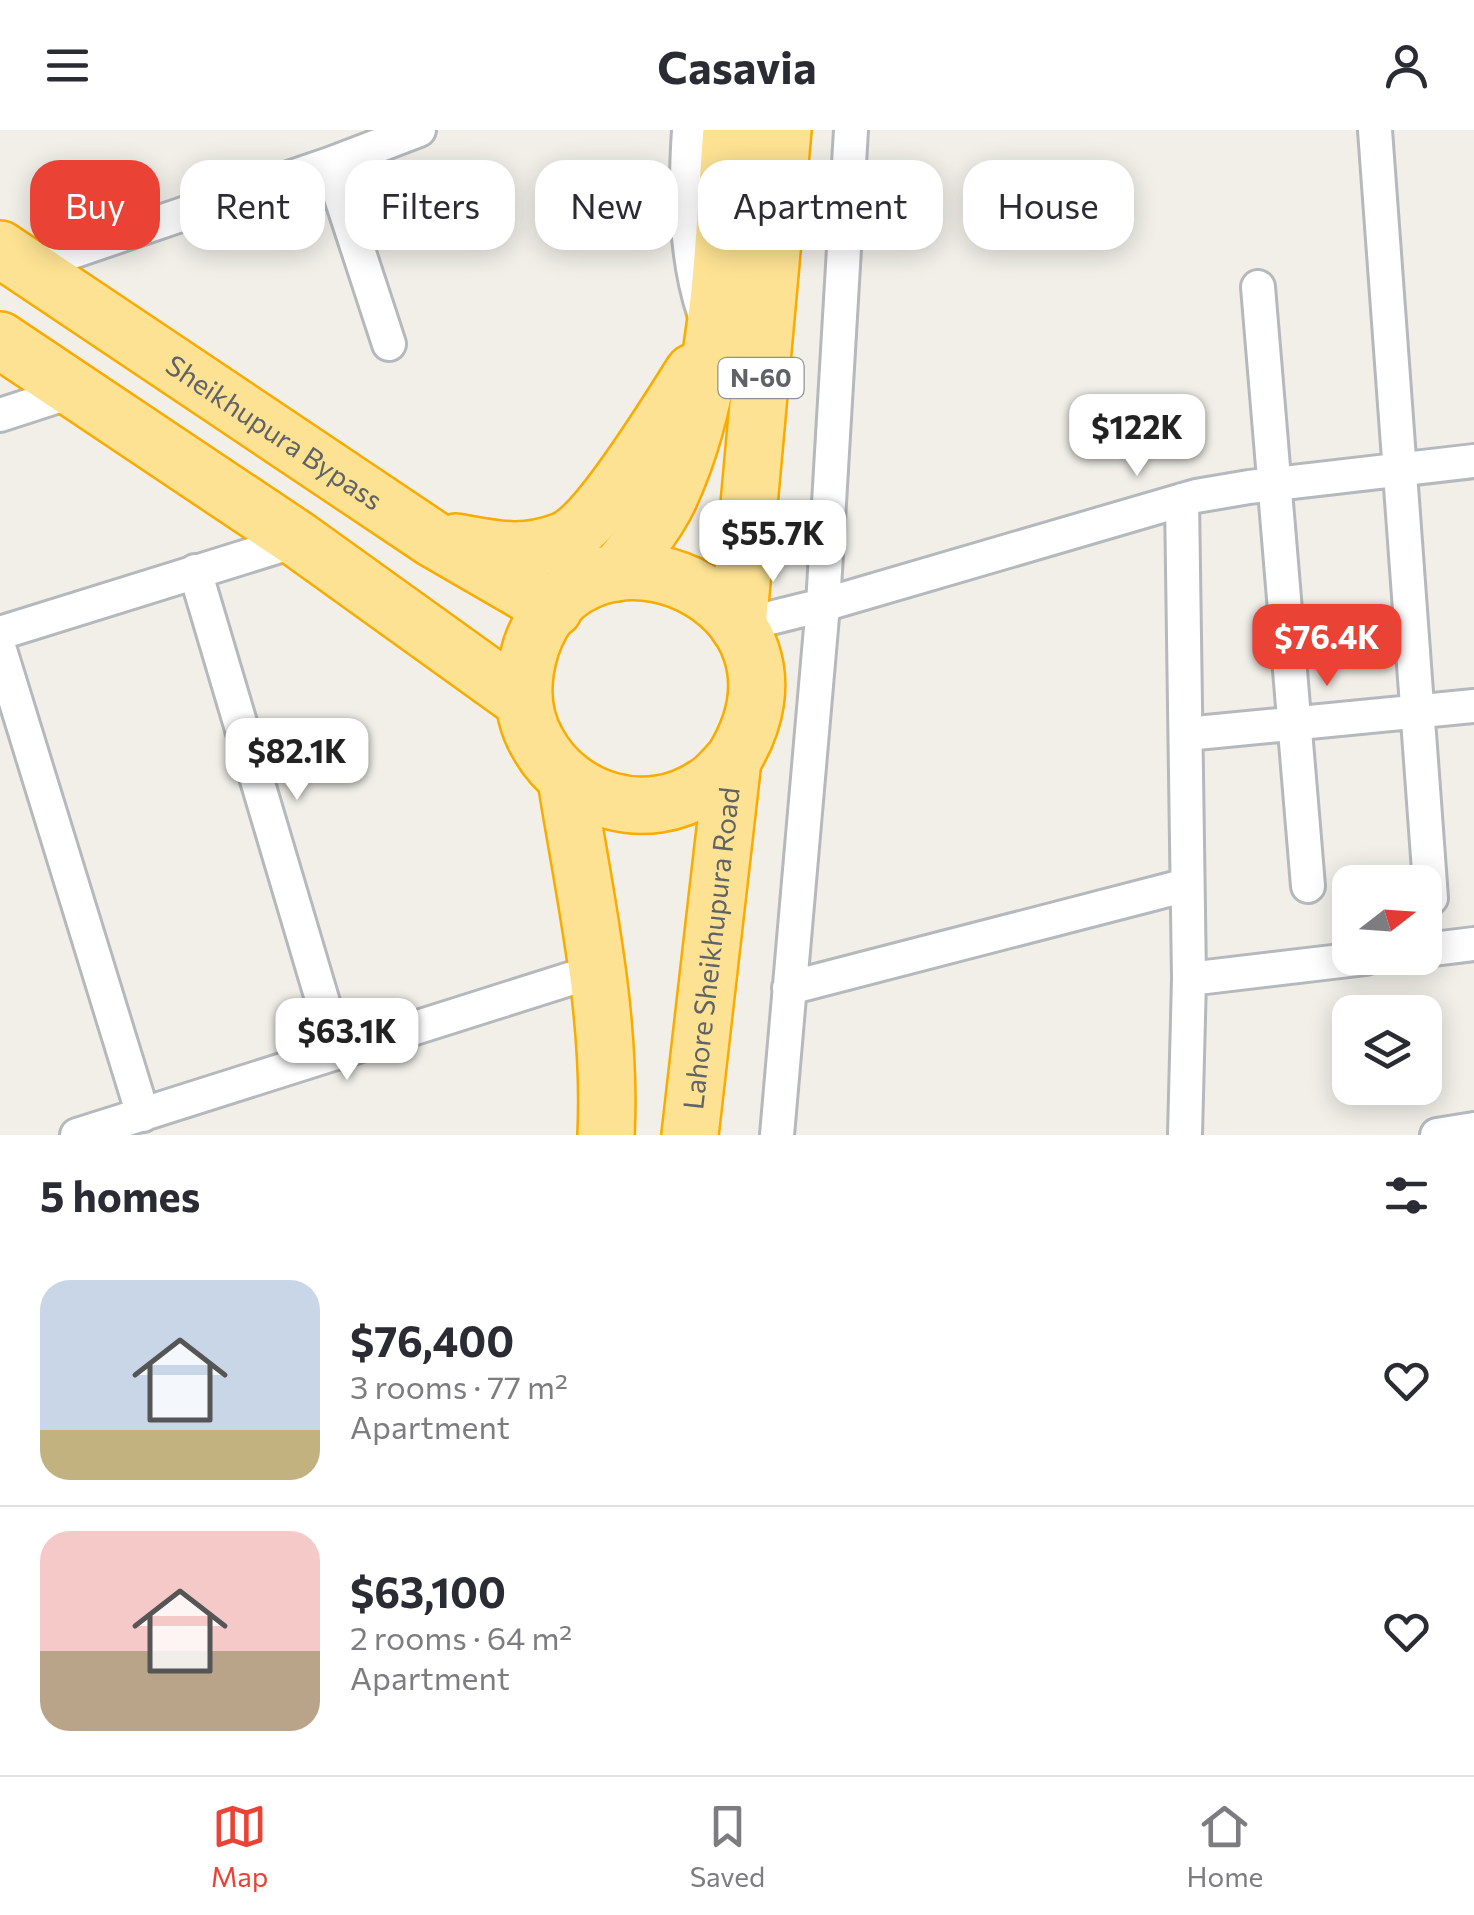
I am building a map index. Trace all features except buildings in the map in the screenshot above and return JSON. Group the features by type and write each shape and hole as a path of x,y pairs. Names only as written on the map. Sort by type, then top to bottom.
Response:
{"highway":[{"name":"N-60","path":"616,574 668,501 690,446 713,340 731,130"},
{"name":"N-60","path":"738,626 783,130"},
{"name":"Sheikhupura Bypass","path":"14,258 433,538 554,608"},
{"path":"0,340 299,540 523,701"},
{"path":"433,538 500,552 534,549 567,540 639,458 713,340"},
{"path":"640,571 686,580 724,607 750,647 757,694 746,740 733,760 706,786 672,802 635,806 598,798 566,780 545,758 530,731 523,701 524,668 535,636 554,608 593,580 616,574 640,571"},
{"name":"Lahore Sheikhupura Road","path":"690,1135 733,760"},
{"path":"566,780 598,970 607,1088 606,1135"}],"street":[{"path":"14,258 330,164 418,130"},
{"path":"689,130 686,190 695,286 713,340"},
{"path":"776,1135 823,605 852,130"},
{"path":"1375,130 1428,865"},
{"path":"330,164 389,344"},
{"path":"1258,286 1308,886"},
{"path":"0,415 74,391"},
{"path":"738,626 823,605 1182,500 1274,484 1474,461"},
{"path":"1182,500 1189,980 1185,1135"},
{"path":"0,633 299,540"},
{"path":"196,571 338,1053"},
{"path":"0,650 143,1114"},
{"path":"1186,734 1474,706"},
{"path":"790,988 1186,886"},
{"path":"1442,948 1474,944"},
{"path":"1189,980 1332,962"},
{"path":"77,1135 598,970"},
{"path":"1437,1135 1474,1129"}]}
